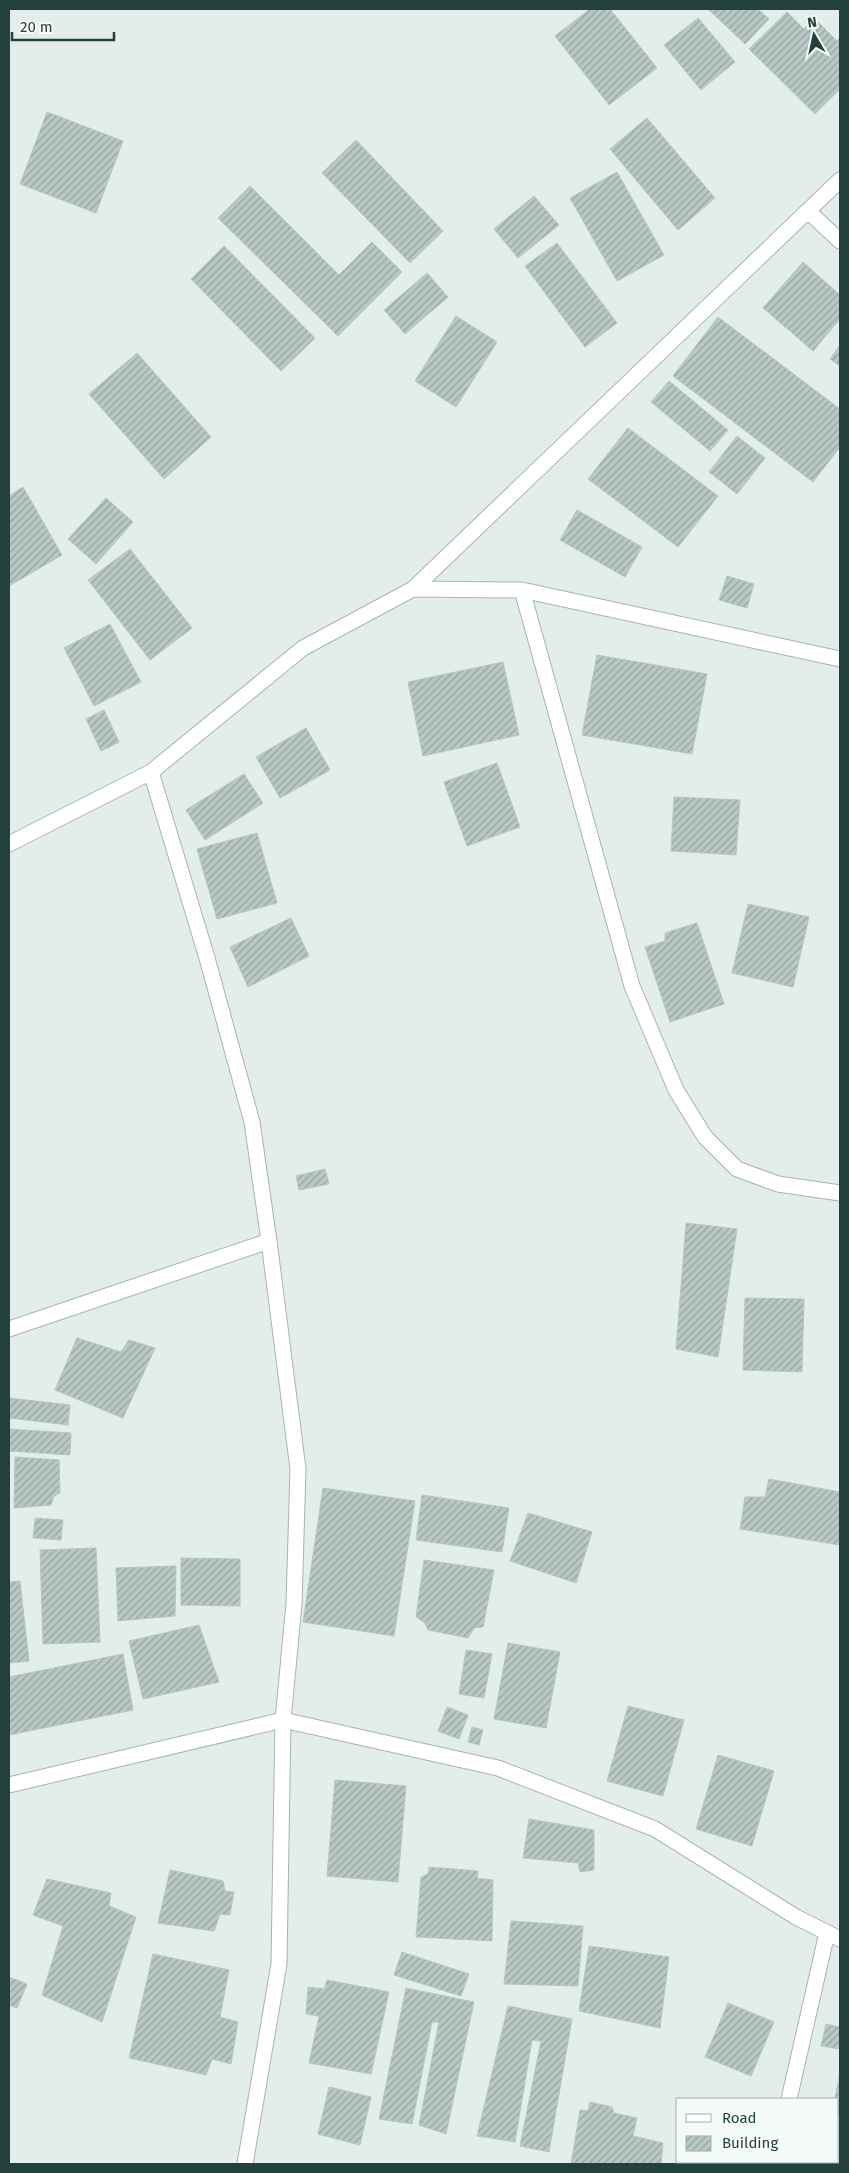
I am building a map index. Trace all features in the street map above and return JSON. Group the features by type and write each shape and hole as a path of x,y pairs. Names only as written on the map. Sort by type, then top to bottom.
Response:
{"street":[{"path":"9,844 151,772 303,648 413,589 840,180"},
{"path":"808,212 840,241"},
{"path":"413,589 522,590 840,660"},
{"path":"522,590 632,986 676,1090 705,1138 737,1169 778,1184 840,1193"},
{"path":"151,772 207,958 252,1122 270,1242 298,1469 294,1604 283,1720 279,1964 244,2164"},
{"path":"9,1329 270,1242"},
{"path":"9,1784 283,1720 498,1768 655,1829 796,1918 834,1936 789,2098"}],"building":[{"path":"590,9 610,9 657,68 609,105 555,36"},
{"path":"758,9 769,19 745,44 709,10"},
{"path":"787,12 804,29 814,18 837,41 840,37 840,89 815,114 749,49"},
{"path":"698,18 735,62 701,90 664,45"},
{"path":"47,112 123,141 96,213 20,184"},
{"path":"647,118 715,198 678,230 610,149"},
{"path":"356,140 443,231 410,263 322,173"},
{"path":"617,172 664,255 617,281 570,198"},
{"path":"250,186 339,275 372,242 402,272 338,336 218,218"},
{"path":"534,196 559,225 518,258 494,229"},
{"path":"557,243 617,323 585,347 525,266"},
{"path":"224,246 315,338 281,371 191,279"},
{"path":"803,262 840,295 840,319 813,351 763,308"},
{"path":"427,273 448,297 405,334 384,310"},
{"path":"456,316 497,342 456,407 415,381"},
{"path":"718,317 840,409 840,447 813,482 673,376"},
{"path":"840,345 840,366 830,359"},
{"path":"137,353 211,437 164,479 89,394"},
{"path":"669,381 728,430 710,451 651,402"},
{"path":"628,428 718,496 678,547 588,479"},
{"path":"737,436 765,458 737,494 709,472"},
{"path":"23,487 62,555 9,586 9,496"},
{"path":"106,498 133,522 96,564 68,539"},
{"path":"577,510 642,547 625,577 560,540"},
{"path":"130,549 192,628 150,660 88,580"},
{"path":"727,576 754,584 747,608 719,600"},
{"path":"110,624 141,682 94,706 64,648"},
{"path":"597,655 707,674 692,754 582,735"},
{"path":"503,662 519,735 423,756 408,682"},
{"path":"104,710 119,742 101,751 86,719"},
{"path":"306,728 330,770 280,798 256,757"},
{"path":"497,763 520,827 467,846 444,782"},
{"path":"244,774 263,803 205,840 186,810"},
{"path":"674,797 740,800 736,855 671,851"},
{"path":"257,833 277,903 217,919 197,849"},
{"path":"748,904 809,917 793,987 732,973"},
{"path":"291,918 309,956 248,987 230,947"},
{"path":"697,923 724,1004 670,1022 645,947 665,941 665,933"},
{"path":"325,1169 329,1184 299,1190 296,1176"},
{"path":"686,1223 737,1229 718,1357 676,1349"},
{"path":"745,1298 804,1299 802,1372 743,1370"},
{"path":"77,1338 121,1352 129,1340 155,1348 123,1418 55,1390"},
{"path":"9,1398 70,1405 68,1425 9,1418"},
{"path":"9,1429 71,1433 70,1455 9,1451"},
{"path":"15,1457 59,1460 60,1493 54,1496 51,1505 14,1508"},
{"path":"769,1479 840,1492 840,1545 740,1529 745,1497 765,1497"},
{"path":"323,1488 415,1501 394,1636 303,1622"},
{"path":"422,1495 509,1508 502,1552 416,1540"},
{"path":"528,1513 592,1532 576,1583 510,1561"},
{"path":"35,1518 63,1520 61,1540 33,1538"},
{"path":"96,1548 100,1642 43,1644 40,1550"},
{"path":"181,1558 240,1559 240,1606 181,1605"},
{"path":"424,1560 494,1570 483,1627 474,1628 468,1638 428,1630 425,1623 416,1617"},
{"path":"176,1566 175,1616 118,1621 116,1568"},
{"path":"20,1581 29,1661 9,1663 9,1582"},
{"path":"199,1625 219,1682 143,1699 129,1641"},
{"path":"508,1643 560,1652 546,1728 494,1719"},
{"path":"466,1650 492,1654 484,1698 459,1694"},
{"path":"123,1654 133,1710 9,1735 9,1677"},
{"path":"628,1706 684,1720 663,1796 607,1781"},
{"path":"447,1707 468,1715 459,1739 438,1731"},
{"path":"472,1727 483,1730 479,1745 468,1742"},
{"path":"718,1755 774,1771 752,1846 696,1829"},
{"path":"335,1780 406,1786 398,1882 327,1876"},
{"path":"529,1819 594,1830 594,1870 580,1872 578,1863 523,1858"},
{"path":"429,1867 478,1871 477,1878 493,1880 492,1941 416,1937 421,1877 428,1874"},
{"path":"170,1870 223,1881 225,1891 234,1892 230,1915 220,1914 214,1931 158,1923"},
{"path":"47,1879 111,1893 109,1906 136,1917 102,2022 42,1995 63,1926 33,1915"},
{"path":"511,1921 583,1926 578,1986 504,1984"},
{"path":"589,1946 669,1957 660,2028 579,2011"},
{"path":"402,1952 469,1974 461,1996 394,1975"},
{"path":"153,1954 229,1970 220,2017 238,2022 231,2064 212,2059 206,2075 129,2058"},
{"path":"9,1977 27,1984 17,2008 9,2005"},
{"path":"327,1980 389,1992 371,2074 309,2063 319,2016 306,2014 308,1987 324,1989"},
{"path":"406,1988 474,2002 446,2134 419,2125 439,2022 432,2022 412,2124 379,2119"},
{"path":"728,2003 774,2022 751,2076 705,2057"},
{"path":"508,2006 572,2019 549,2152 520,2146 541,2041 532,2040 515,2142 477,2136"},
{"path":"826,2024 840,2027 840,2049 821,2046"},
{"path":"840,2072 840,2116 839,2098 835,2098"},
{"path":"329,2087 371,2097 360,2145 318,2134"},
{"path":"590,2102 612,2107 614,2113 637,2118 633,2136 663,2143 661,2164 571,2164 580,2110 588,2111"}]}
